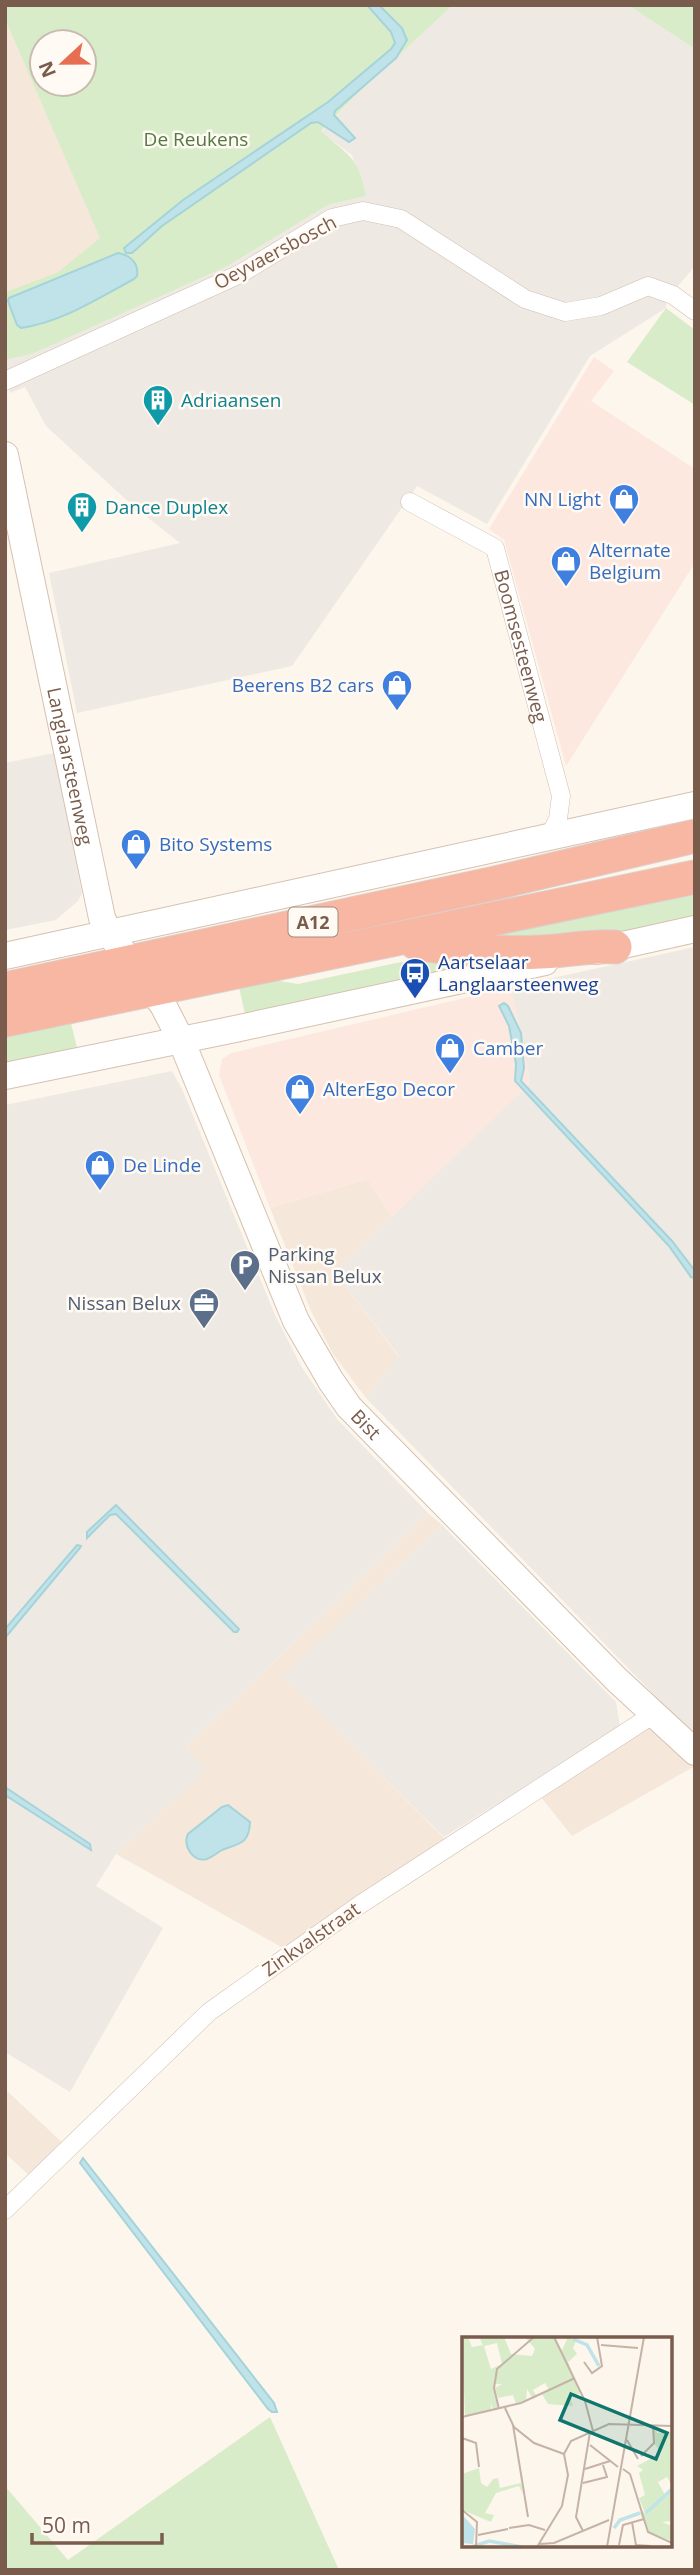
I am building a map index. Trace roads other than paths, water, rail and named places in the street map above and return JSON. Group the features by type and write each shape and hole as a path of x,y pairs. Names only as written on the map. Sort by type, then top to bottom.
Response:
{"highway":[{"name":"A12","path":"5,989 495,883 695,836"},
{"name":"A12","path":"5,1020 695,877"},
{"path":"393,939 442,948 541,952 591,945 615,947"}],"street":[{"name":"Oeyvaersbosch","path":"5,381 240,274 332,218 363,211 401,219 526,299 565,312 601,306 648,286 673,295 695,311"},
{"name":"Langlaarsteenweg","path":"5,455 102,918 109,933 163,1005 185,1049"},
{"name":"Boomsesteenweg","path":"410,502 495,548 561,796 558,819 550,837"},
{"path":"5,956 695,805"},
{"path":"5,1076 185,1049 695,929"},
{"name":"Bist","path":"185,1049 296,1321 349,1407 405,1466 695,1752"},
{"name":"Zinkvalstraat","path":"5,2210 208,2012 361,1904 654,1714"}],"water":[{"path":"367,5 379,5 402,28 407,40 396,58 335,111 334,115 355,138 349,142 318,122 311,123 162,226 132,253 126,253 124,248 183,200 328,102 391,49 395,43 391,32"},
{"path":"118,253 130,258 135,264 137,276 134,279 66,315 36,325 21,328 17,325 9,298"},
{"path":"504,1003 521,1033 524,1068 521,1081 672,1241 695,1271 695,1278 691,1277 669,1246 515,1081 516,1064 509,1026 499,1006"},
{"path":"116,1505 239,1629 237,1632 116,1514 110,1515 87,1538 87,1532"},
{"path":"77,1545 81,1546 80,1548 5,1638 5,1629"},
{"path":"5,1787 90,1844 91,1850 5,1795"},
{"path":"228,1805 250,1822 248,1835 242,1842 209,1858 202,1860 193,1856 186,1843 188,1834"},
{"path":"83,2158 274,2403 277,2412 268,2409 80,2163"}],"place":[{"name":"Adriaansen","path":"158,427"},
{"name":"NN Light","path":"624,526"},
{"name":"Dance Duplex","path":"82,534"},
{"name":"Alternate Belgium","path":"566,588"},
{"name":"Beerens B2 cars","path":"397,712"},
{"name":"Bito Systems","path":"136,871"},
{"name":"Aartselaar Langlaarsteenweg","path":"415,1000"},
{"name":"Camber","path":"450,1075"},
{"name":"AlterEgo Decor","path":"300,1116"},
{"name":"De Linde","path":"100,1192"},
{"name":"Parking Nissan Belux","path":"245,1292"},
{"name":"Nissan Belux","path":"204,1330"}],"park label":[{"name":"De Reukens","path":"196,139"}]}
